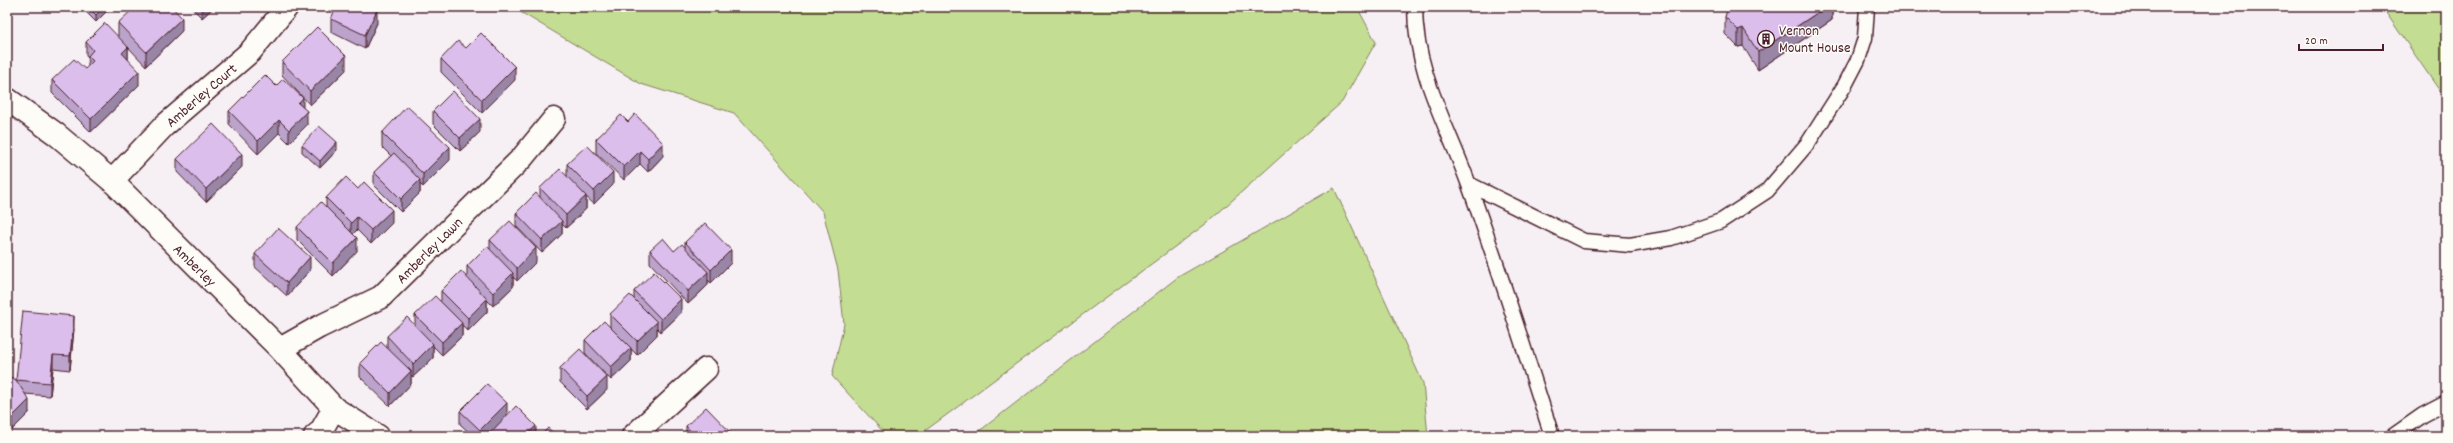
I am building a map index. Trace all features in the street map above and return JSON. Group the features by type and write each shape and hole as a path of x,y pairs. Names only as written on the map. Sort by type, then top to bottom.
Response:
{"street":[{"name":"Amberley Court","path":"112,181 164,126 250,52 287,7"},
{"name":"Amberley","path":"7,99 56,134 112,181 280,350 334,408 378,436"},
{"name":"Amberley Lawn","path":"280,350 319,327 381,297 522,158 554,119"},
{"path":"633,436 706,369"},
{"path":"315,436 321,431 334,408"}],"lane":[{"path":"1415,7 1419,45 1435,106 1469,184 1552,436"},
{"path":"1469,184 1584,241 1630,245 1671,238 1721,221 1766,191 1808,143 1846,85 1858,60 1865,38 1867,7"},
{"path":"2393,436 2423,415 2446,403"}],"green space":[{"path":"512,7 1357,7 1376,42 1342,102 1207,223 918,436 887,436 832,376 844,324 838,270 823,212 734,113 641,84"},
{"path":"2382,7 2446,7 2446,100"},
{"path":"1334,188 1423,383 1428,436 965,436 982,429 1178,277"}],"building":[{"path":"88,7 104,7 96,15"},
{"path":"135,7 172,7 182,18 146,52 118,23"},
{"path":"336,7 370,7 377,10 365,35 331,19"},
{"path":"1730,7 1826,7 1758,52 1743,28 1738,30 1725,17 1727,10"},
{"path":"105,23 128,47 122,53 139,71 91,119 52,80 74,59 85,69 93,61 88,56 93,50 86,42"},
{"path":"317,27 346,56 310,91 282,62"},
{"path":"481,33 515,67 482,100 441,59 458,41 466,48"},
{"path":"265,75 276,86 283,79 303,98 298,103 307,111 289,130 279,120 258,141 229,111"},
{"path":"453,91 480,119 460,138 433,111"},
{"path":"407,106 450,147 423,174 382,133"},
{"path":"635,114 663,143 648,159 640,151 624,167 596,139 621,115 628,122"},
{"path":"213,124 242,154 206,189 177,159"},
{"path":"319,126 337,142 320,161 302,145"},
{"path":"587,145 613,172 594,191 567,164"},
{"path":"394,153 420,180 401,199 374,172"},
{"path":"560,169 586,196 566,215 540,188"},
{"path":"346,177 358,189 364,182 392,210 371,230 357,217 351,223 326,198"},
{"path":"536,193 562,221 542,240 516,213"},
{"path":"321,202 357,238 333,263 297,227"},
{"path":"510,221 536,248 517,268 490,240"},
{"path":"705,223 731,250 711,270 685,242"},
{"path":"278,228 310,257 287,283 255,254"},
{"path":"663,238 674,251 682,244 708,272 688,291 650,250"},
{"path":"487,246 513,273 493,293 467,266"},
{"path":"461,271 487,299 468,318 441,291"},
{"path":"654,272 681,299 661,319 634,291"},
{"path":"630,295 657,322 637,341 610,314"},
{"path":"435,296 462,323 442,342 415,315"},
{"path":"23,311 74,316 70,356 53,355 50,383 16,380"},
{"path":"407,317 433,344 413,364 387,336"},
{"path":"604,321 631,348 611,367 585,340"},
{"path":"381,342 411,371 390,393 360,363"},
{"path":"580,349 607,377 587,396 560,368"},
{"path":"7,375 16,380 29,400 7,422"},
{"path":"487,384 507,403 480,430 460,411"},
{"path":"516,406 536,426 525,436 492,436 489,434"},
{"path":"706,407 733,435 695,436 686,426"},
{"path":"548,428 557,436 540,436"}],"place":[{"name":"Vernon Mount House","path":"1766,39"}]}
